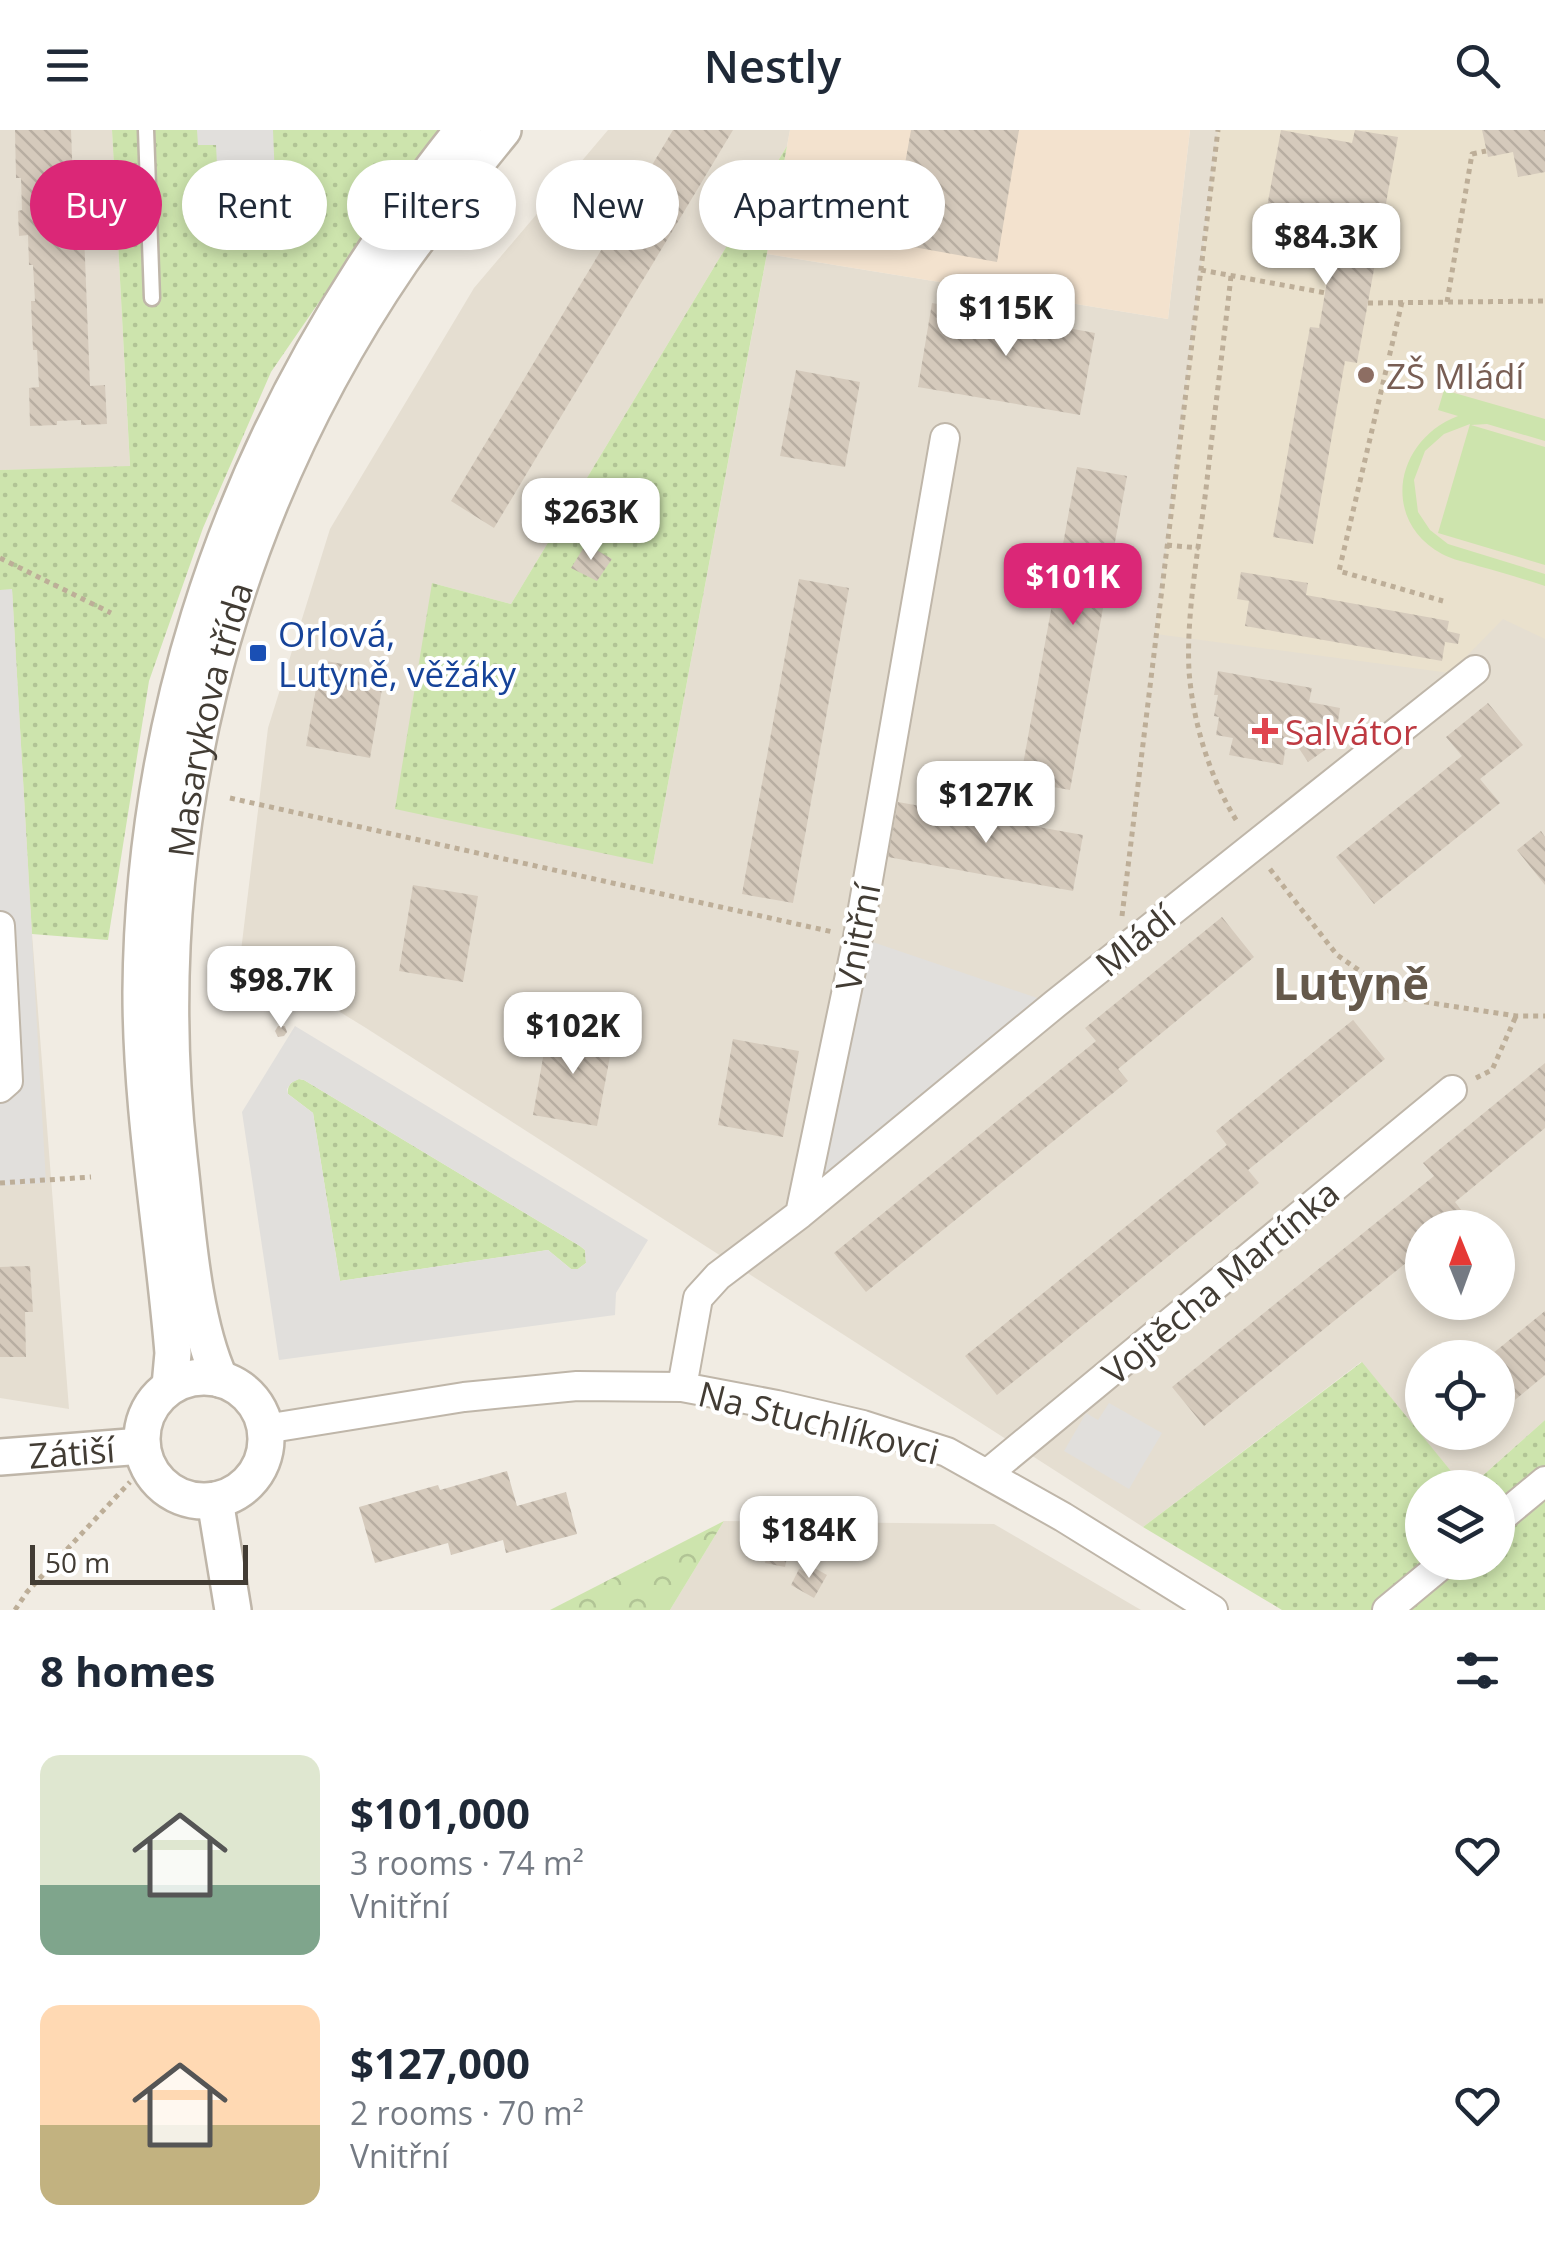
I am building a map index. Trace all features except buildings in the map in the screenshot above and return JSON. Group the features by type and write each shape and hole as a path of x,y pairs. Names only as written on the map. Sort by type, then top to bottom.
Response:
{"street":[{"name":"Masarykova třída","path":"170,1386 173,1353 144,1096 142,990 149,857 175,701 206,591 278,417 307,360 389,229 463,130"},
{"name":"Masarykova třída","path":"220,1379 202,1322 186,1211 175,1114 169,1003 183,819 207,694 224,628 271,502 309,418 402,260 503,130"},
{"name":"Vnitřní","path":"800,1214 858,937 944,438"},
{"name":"Mládí","path":"800,1214 1117,954 1475,670"},
{"path":"0,926 8,1081 0,1088"},
{"name":"Vojtěcha Martínka","path":"988,1474 1452,1090"},
{"path":"682,1387 698,1298 718,1276 800,1214"},
{"path":"190,1378 220,1379 251,1399 265,1429 265,1448 259,1467 233,1494 215,1500 194,1500 175,1494 154,1474 142,1446 143,1428 149,1410 170,1386 190,1378"},
{"name":"Na Stuchlíkovci","path":"265,1429 464,1397 578,1386 682,1387 777,1405 863,1425 946,1452 1063,1517 1214,1610"},
{"name":"Zátiší","path":"0,1457 142,1446"},
{"path":"1515,1506 1545,1481"},
{"path":"215,1500 233,1610"},
{"path":"1387,1610 1423,1580"}],"lane":[{"path":"146,130 152,298"}],"path":[{"path":"1117,954 1218,130"},
{"path":"1447,302 1472,154 1486,151"},
{"path":"1201,270 1326,292"},
{"path":"1231,276 1192,610 1189,670 1207,758 1226,805 1337,955 1399,998 1516,1016 1545,1016"},
{"path":"1368,303 1545,301"},
{"path":"1402,302 1339,571 1442,601"},
{"path":"1167,544 1199,548"},
{"path":"0,558 111,612"},
{"path":"230,798 858,937"},
{"path":"1452,1090 1492,1070 1516,1016"},
{"path":"0,1183 91,1177"},
{"path":"15,1610 27,1592 130,1482"}],"shaded area":[{"path":"0,130 112,130 114,160 30,160 30,250 118,250 130,467 0,470"},
{"path":"197,130 273,130 274,160 217,160 216,145 198,145"},
{"path":"608,130 790,130 779,160 699,160 699,250 724,250 511,604 432,583 653,864 767,254 1168,319 1190,130 1545,130 1545,1420 1515,1447 1515,1340 1405,1340 1405,1415 1361,1362 1143,1527 241,951 268,728 330,529 474,288 506,250 516,250 516,238 536,215 536,250 679,250 679,160 583,160"},
{"path":"790,130 1190,130 1168,319 767,254 768,250 945,250 945,160 784,160"},
{"name":"ZŠ Mládí","path":"1218,130 1545,130 1545,639 1503,619 1450,673 1156,634"},
{"path":"12,589 32,934 69,1409 0,1398 0,590"},
{"path":"12,589 46,1183 0,1186 0,590"},
{"path":"858,937 1055,1004 800,1214"},
{"path":"295,1026 648,1240 616,1293 615,1315 279,1360 242,1112","holes":["304,1080 580,1246 585,1250 586,1263 571,1269 548,1250 340,1281 313,1113 287,1089 291,1083"]},
{"path":"1109,1403 1162,1433 1129,1489 1064,1451 1086,1413 1098,1420"},
{"path":"1434,1450 1511,1450 1489,1470 1450,1470"},
{"path":"724,1521 994,1524 1141,1610 670,1610"}],"green space":[{"path":"112,130 443,130 419,160 347,160 347,250 355,250 271,372 203,528 149,681 108,940 32,934 12,590 0,590 0,470 130,466 118,250 162,250 162,160 114,160"},
{"path":"724,250 768,250 653,864 395,809 432,583 511,604"},
{"path":"1444,390 1545,419 1545,441 1487,424 1471,425 1545,447 1545,565 1438,533 1470,424 1444,434 1425,451 1414,480 1418,512 1430,530 1448,544 1545,574 1545,586 1446,556 1422,539 1409,521 1403,502 1403,481 1409,461 1437,427 1458,416 1438,410"},
{"path":"299,1079 580,1246 585,1250 586,1263 571,1269 548,1250 340,1281 313,1113 288,1094 290,1084"},
{"path":"1362,1362 1405,1415 1405,1450 1434,1450 1450,1470 1405,1470 1405,1580 1515,1580 1515,1470 1489,1470 1545,1420 1545,1610 1282,1610 1143,1527"},
{"path":"724,1521 670,1610 550,1610"}],"place":[{"name":"ZŠ Mládí","path":"1366,375"},
{"name":"Orlová, Lutyně, věžáky","path":"258,653"},
{"name":"Salvátor","path":"1265,731"}],"district":[{"name":"Lutyně","path":"1351,982"}]}
